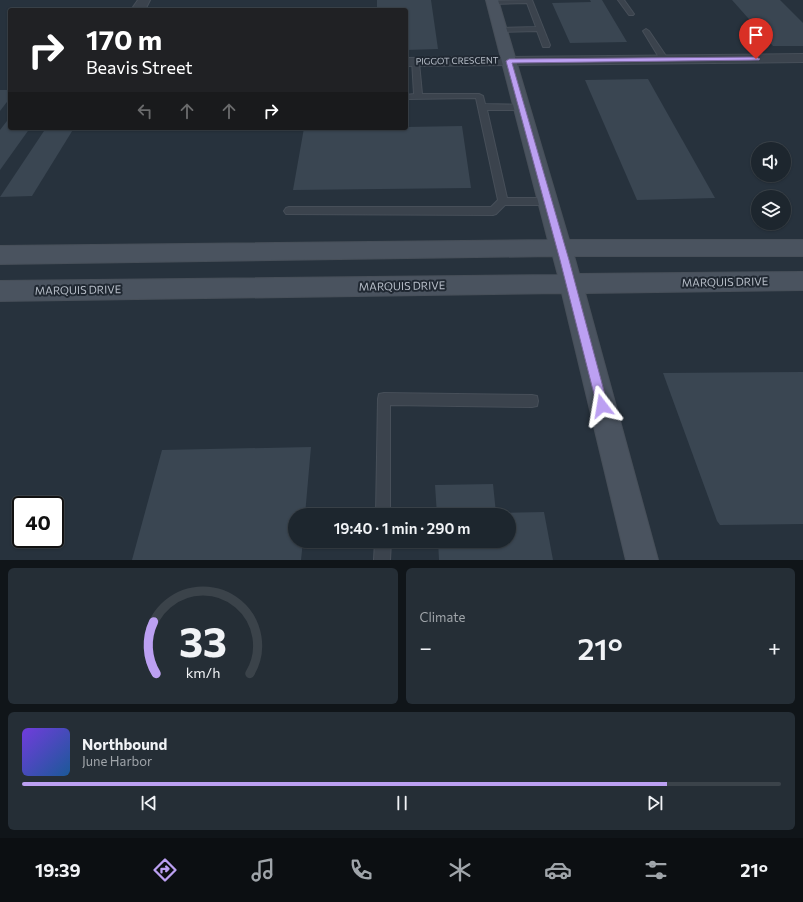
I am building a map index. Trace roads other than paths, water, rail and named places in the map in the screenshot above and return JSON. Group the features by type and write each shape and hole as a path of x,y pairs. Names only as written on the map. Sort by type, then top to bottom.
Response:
{"main road":[{"path":"493,1 571,284 642,560"},
{"path":"0,255 561,248 803,248"},
{"name":"MARQUIS DRIVE","path":"0,291 803,281"}],"street":[{"name":"PIGGOT CRESCENT","path":"410,62 803,58"}],"lane":[{"path":"622,0 631,14"},
{"path":"493,1 530,1 546,45"},
{"path":"500,30 540,29"},
{"path":"646,31 664,59"},
{"path":"410,62 418,97"},
{"path":"408,97 479,96 503,201"},
{"path":"482,107 522,107"},
{"path":"289,212 493,211 503,201 548,202"},
{"path":"383,508 384,399 532,401"},
{"path":"382,548 382,560"}]}
